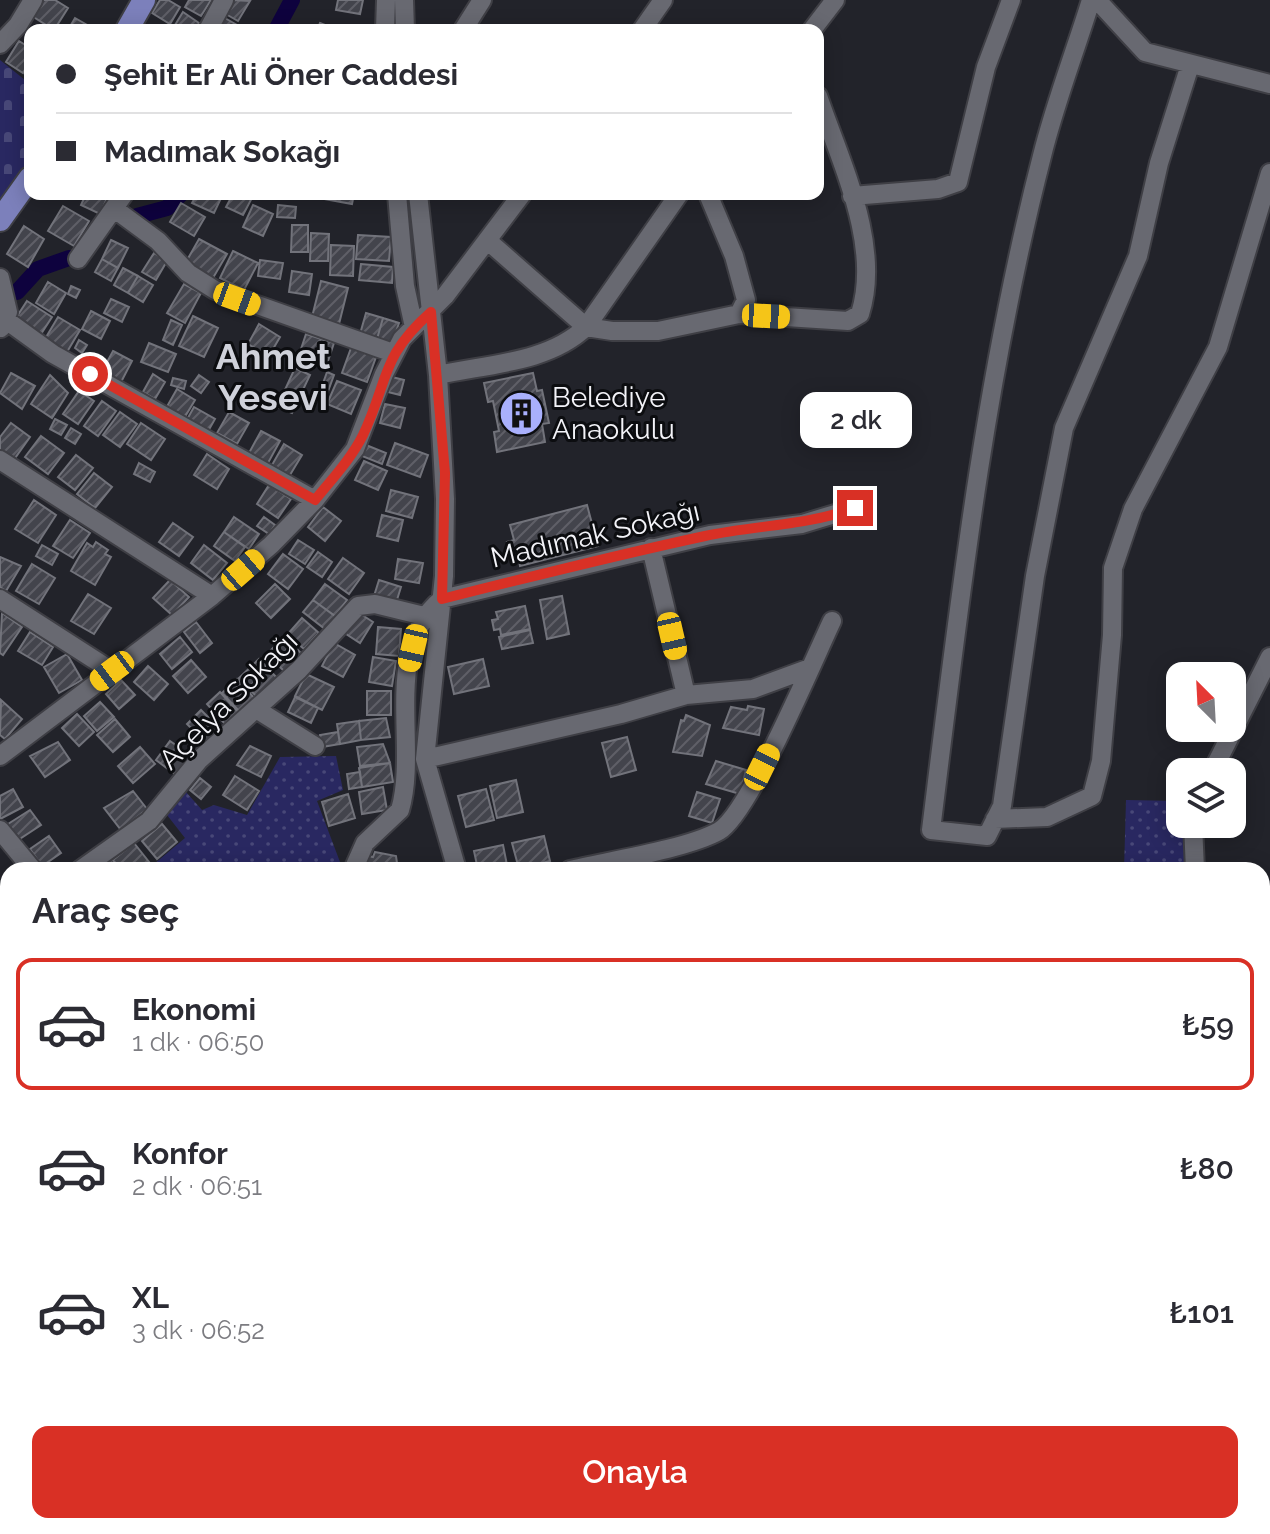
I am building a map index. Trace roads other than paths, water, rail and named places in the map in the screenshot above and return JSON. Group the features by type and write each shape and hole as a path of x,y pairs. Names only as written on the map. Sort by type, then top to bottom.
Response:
{"main road":[{"path":"130,24 144,0"},
{"path":"0,220 24,186"}],"street":[{"path":"0,44 18,25 33,0"},
{"path":"211,24 224,0"},
{"path":"385,24 386,0"},
{"path":"404,0 405,24"},
{"path":"467,24 482,0"},
{"path":"646,24 663,0"},
{"path":"817,24 835,0"},
{"path":"852,196 938,189 958,182 986,67 1011,0"},
{"path":"1091,0 1042,154 999,354 965,553 931,830 987,836 1002,806 1035,576 1064,428 1138,256 1159,163 1190,65"},
{"path":"1097,0 1145,52 1270,84"},
{"path":"488,241 586,327 612,331 658,331 739,314 856,319 863,305 866,270 852,196 824,114"},
{"path":"995,819 1047,817 1092,796 1101,761 1112,635 1113,568 1133,509 1218,347 1270,173"},
{"path":"398,200 405,286 414,327"},
{"path":"419,200 438,375 445,473 442,599 425,759 455,862"},
{"path":"3,750 212,596 271,545 315,500 363,434 393,353 431,312 518,200"},
{"path":"438,375 554,351 586,327 675,200"},
{"path":"710,200 744,286 746,300 739,314"},
{"path":"78,259 120,202 188,273 215,290 393,353"},
{"path":"0,278 6,297 3,325 315,500"},
{"path":"0,460 212,596"},
{"name":"Madımak Sokağı","path":"442,599 651,548 710,535 802,524 855,508"},
{"path":"651,548 686,695"},
{"path":"0,599 112,671"},
{"path":"357,862 365,843 400,810 402,804 409,669 424,616 442,599"},
{"name":"Açelya Sokağı","path":"91,862 149,821 199,760 299,670 358,606 375,604 424,616"},
{"path":"602,862 703,837 727,825 749,792 832,621"},
{"path":"1219,758 1270,657"},
{"path":"425,759 621,714 686,695 753,689 810,668"},
{"path":"256,709 315,746"},
{"path":"0,830 26,862"},
{"path":"1194,838 1195,862"}],"waterway":[{"path":"279,24 292,0"},
{"path":"137,216 167,208 175,200"},
{"path":"17,292 38,269 69,258"}],"place":[{"name":"Belediye Anaokulu","path":"521,413"}],"district":[{"name":"Ahmet Yesevi","path":"273,376"}]}
